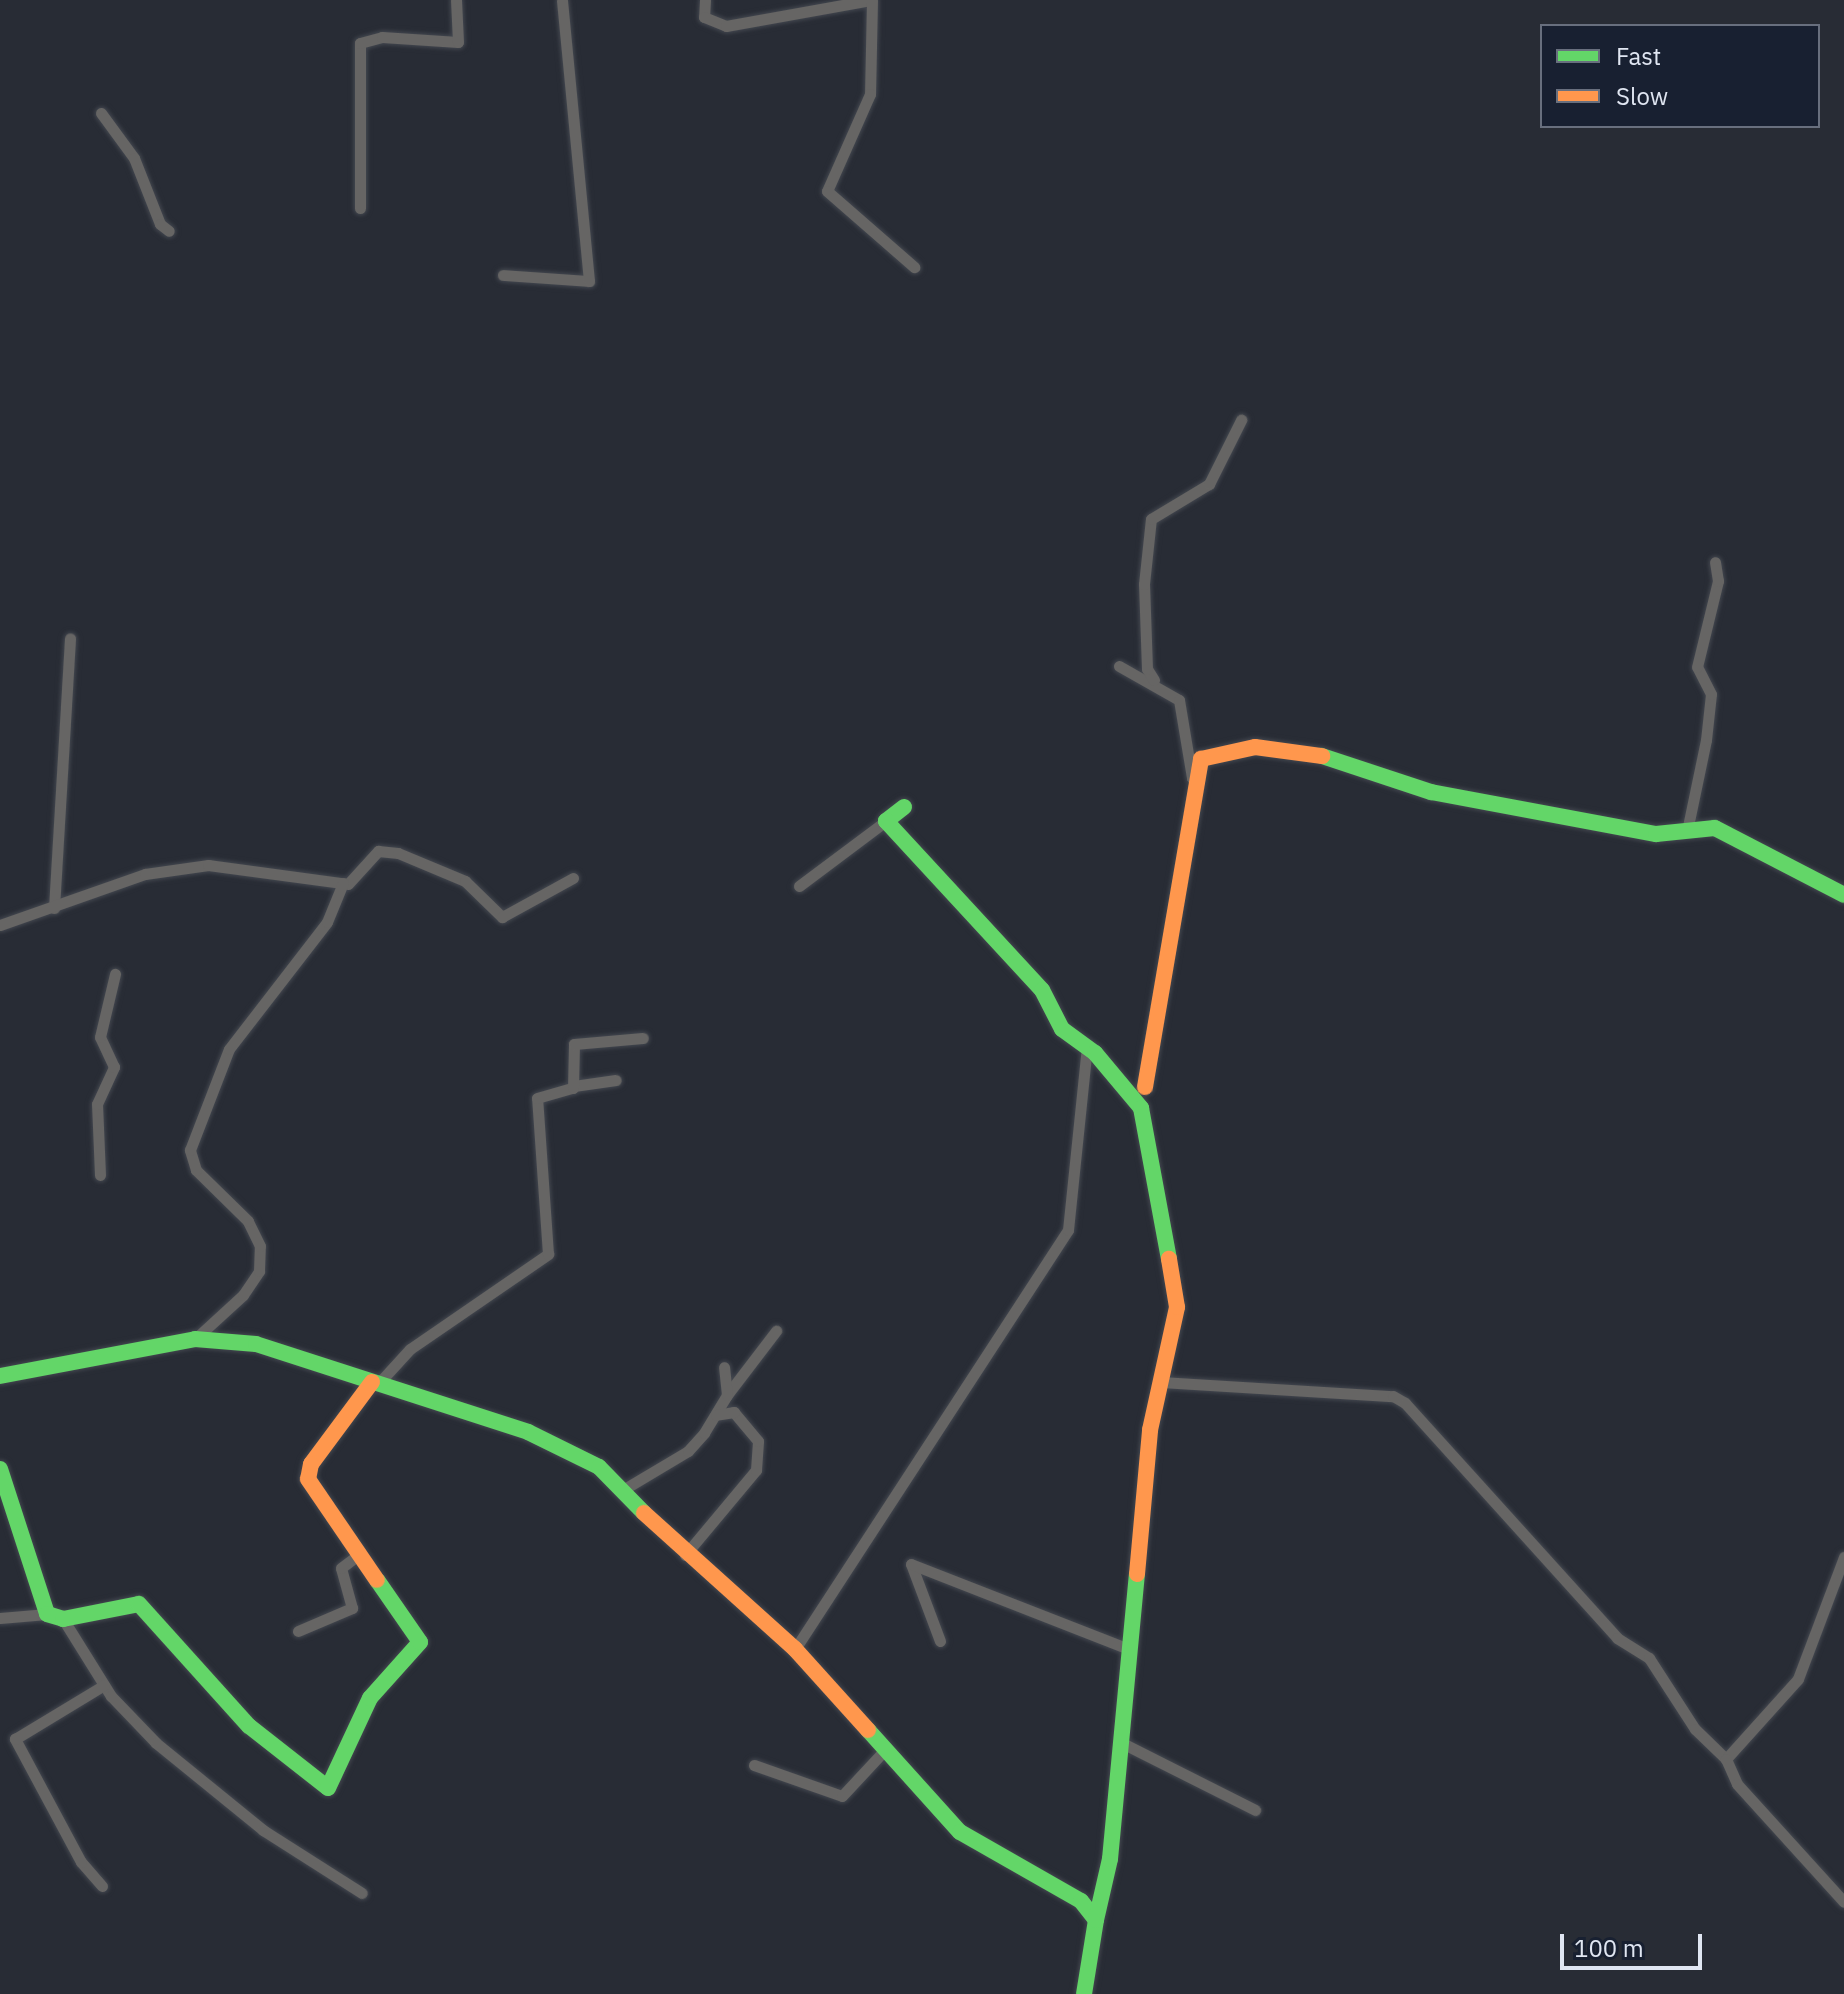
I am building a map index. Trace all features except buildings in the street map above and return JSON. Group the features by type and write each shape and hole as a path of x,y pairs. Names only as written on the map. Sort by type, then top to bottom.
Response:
{"street":[{"path":"360,208 360,43 382,37 458,42 456,0"},
{"path":"503,275 589,281 562,0"},
{"path":"705,0 704,17 726,26 871,0 870,94 827,191 914,267"},
{"path":"101,113 134,158 160,224 169,231"},
{"path":"1154,680 1144,584 1151,519 1209,484 1241,420"},
{"path":"1687,831 1711,694 1697,667 1718,581 1715,562"},
{"path":"54,908 70,638"},
{"path":"1119,666 1154,680 1187,714 1188,764 1192,778 1196,773"},
{"path":"1145,1087 1196,773 1201,759 1255,747 1306,751 1431,792 1656,834 1715,828 1844,895"},
{"path":"799,886 904,807"},
{"path":"886,821 1042,990 1062,1029 1087,1047 1141,1108 1177,1307 1161,1382 1129,1649 1110,1859 1084,1994"},
{"path":"0,925 145,874 208,865 343,883 358,878 378,851 398,853 465,881 502,917 573,878"},
{"path":"195,1339 243,1295 259,1271 260,1246 248,1221 196,1170 190,1150 229,1049 327,922 343,883"},
{"path":"100,1175 97,1104 114,1067 100,1037 115,974"},
{"path":"574,1086 574,1044 643,1038"},
{"path":"795,1649 1068,1230 1087,1047"},
{"path":"0,1618 55,1617 139,1604 249,1726 328,1788 370,1698 420,1642 398,1601 357,1556 307,1472 375,1383 410,1349 548,1254 536,1103 540,1094 616,1080"},
{"path":"626,1488 688,1451 776,1331"},
{"path":"0,1376 195,1339 256,1344 528,1432 626,1488 685,1555 795,1649 883,1752 960,1832 1071,1891 1096,1920"},
{"path":"724,1367 727,1395"},
{"path":"1161,1382 1393,1396 1405,1403 1617,1638 1649,1658 1695,1729 1726,1759 1737,1784 1844,1902"},
{"path":"685,1555 756,1470 758,1441 734,1412 716,1415"},
{"path":"0,1469 55,1617 104,1685 207,1785 362,1893"},
{"path":"298,1631 352,1608 341,1568 357,1556"},
{"path":"1726,1759 1798,1679 1830,1578 1844,1557"},
{"path":"940,1641 911,1564 1129,1649"},
{"path":"102,1886 81,1862 15,1739 104,1685"},
{"path":"1122,1743 1255,1810"},
{"path":"754,1765 842,1796 883,1752"}],"traffic: fast":[{"path":"1322,756 1431,792 1656,834 1715,828 1844,895"},
{"path":"904,807 886,821 1042,990 1062,1029 1095,1053 1141,1108 1169,1259"},
{"path":"0,1376 195,1339 256,1344 528,1432 599,1467 644,1513"},
{"path":"0,1469 47,1614 63,1619 139,1604 249,1726 328,1788 370,1698 420,1642 377,1580"},
{"path":"1096,1920 1110,1859 1137,1574"},
{"path":"868,1730 960,1832 1081,1901 1096,1920 1084,1994"}],"traffic: slow":[{"path":"1145,1087 1201,759 1255,747 1322,756"},
{"path":"1137,1574 1150,1430 1177,1307 1169,1259"},
{"path":"372,1382 311,1464 308,1479 377,1580"},
{"path":"644,1513 795,1649 868,1730"}]}
